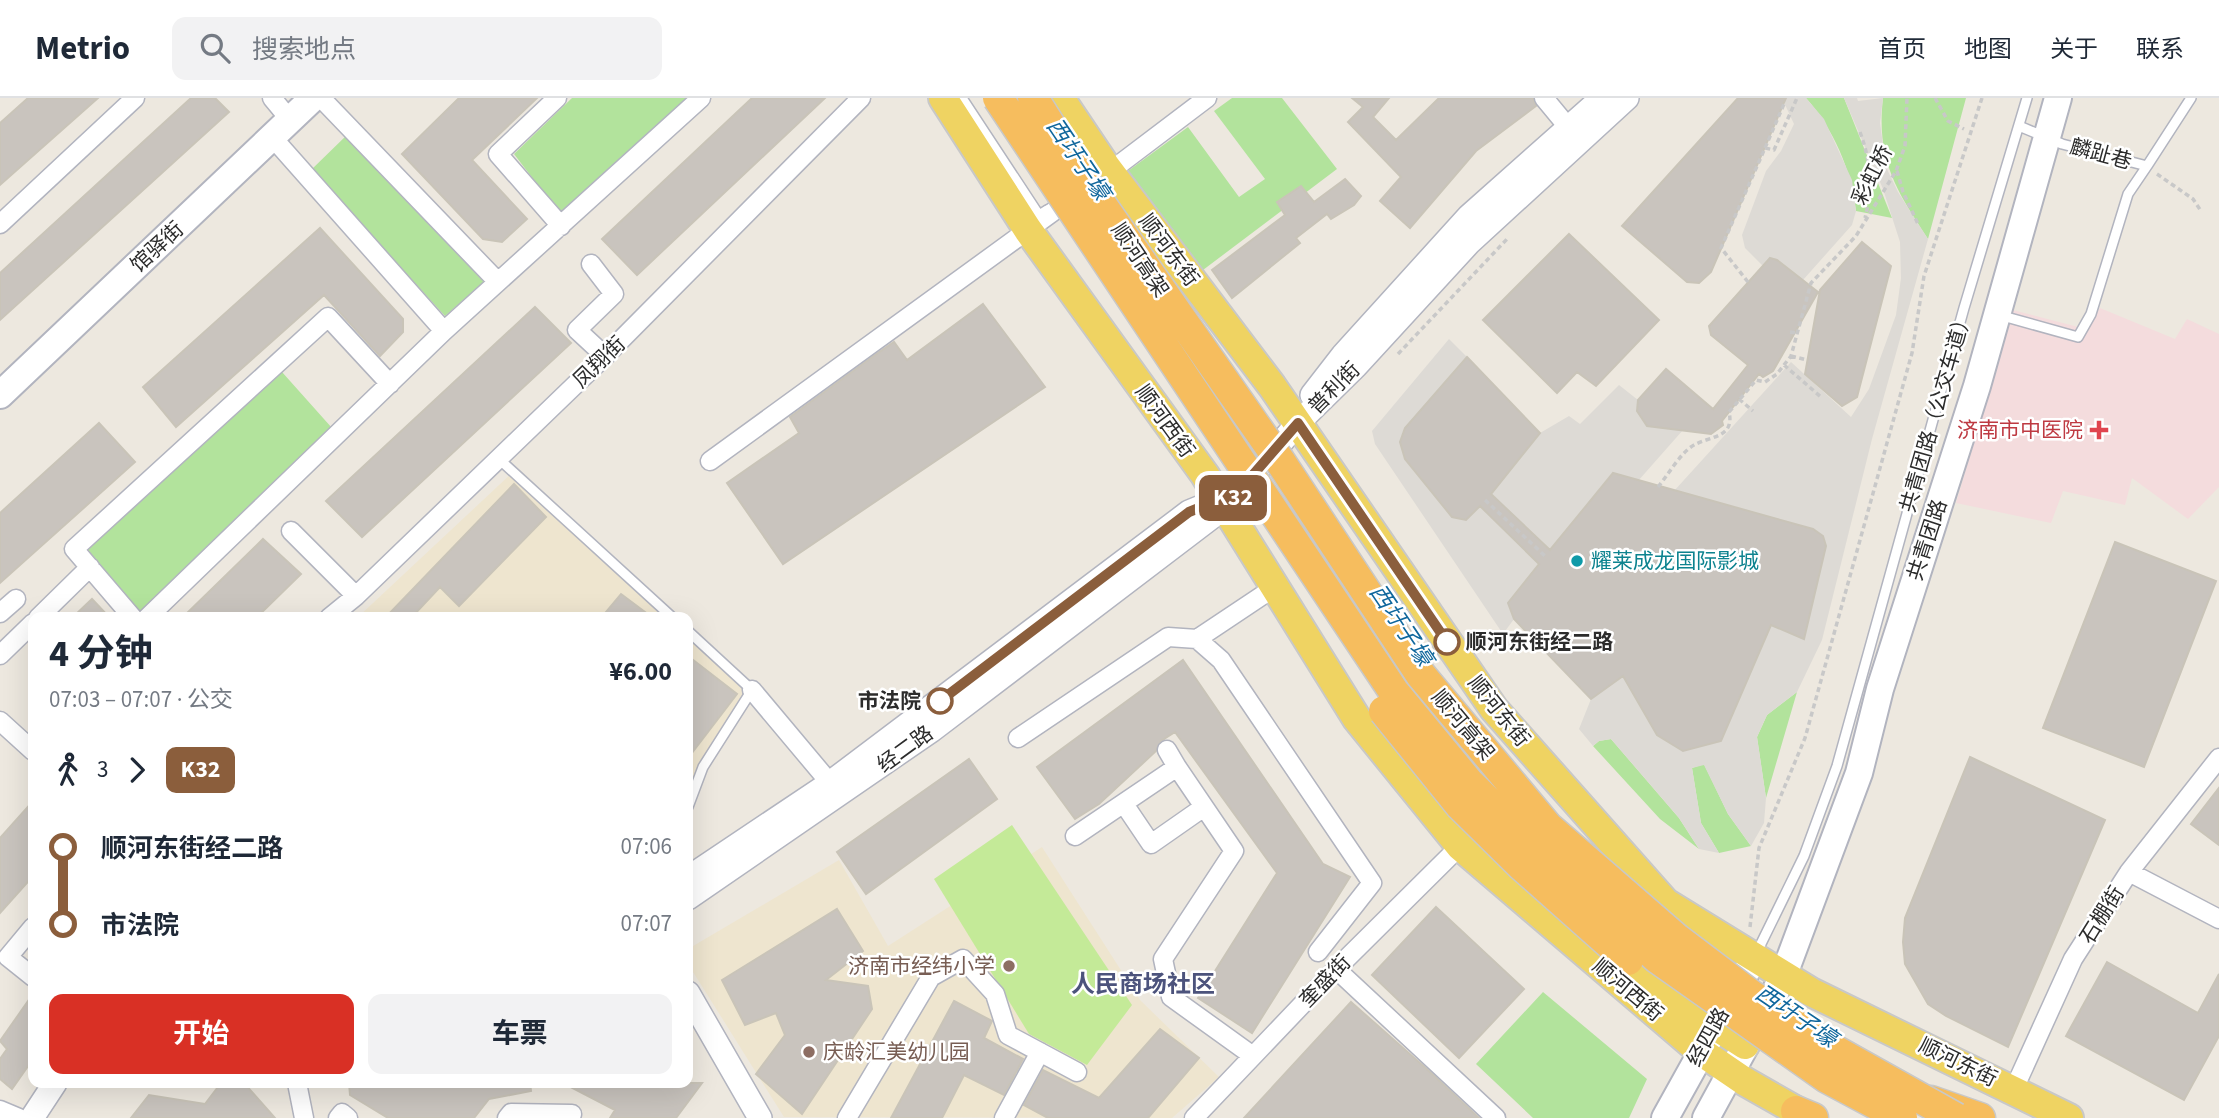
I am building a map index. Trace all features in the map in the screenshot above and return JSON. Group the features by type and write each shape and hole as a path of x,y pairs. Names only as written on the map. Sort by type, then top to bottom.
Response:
{"highway":[{"name":"顺河高架","path":"998,98 1394,692 1469,783 1530,843 1657,958 1826,1078 1909,1107 1956,1118"},
{"name":"顺河高架","path":"1033,98 1280,461 1421,675 1548,827 1677,939 1751,995 1829,1046 1909,1107"},
{"path":"1049,174 1101,278 1175,399 1370,694 1460,805 1522,866 1633,964"},
{"path":"1091,183 1198,324 1436,666 1568,826 1626,879 1666,903"},
{"path":"1909,1107 1980,1118"}],"main road":[{"name":"馆驿街","path":"0,395 313,98"},
{"name":"顺河西街","path":"943,98 1028,230 1225,507 1357,719 1460,846 1700,1051 1806,1116"},
{"name":"顺河东街","path":"1060,98 1091,183 1298,423 1494,709 1666,903 1747,954 1777,988 2014,1089 2069,1118"},
{"name":"共青团路","path":"1777,988 1859,773 1880,689 1997,314 2058,98"},
{"name":"顺河西街","path":"1460,846 1633,964 1726,1006 1747,1042"},
{"name":"经四路","path":"1665,1118 1726,1006 1747,954"},
{"name":"经四路","path":"1706,1118 1729,1071 1777,988"}],"street":[{"path":"0,224 135,98"},
{"path":"272,98 282,130 444,331"},
{"path":"321,98 498,282"},
{"path":"557,98 498,154 561,226"},
{"path":"153,612 444,331 701,98"},
{"name":"凤翔街","path":"336,612 605,356 861,98"},
{"path":"710,461 1207,98"},
{"path":"1544,98 1568,127"},
{"name":"普利街","path":"1298,423 1317,386 1469,216 1602,98"},
{"name":"普利街","path":"1298,423 1347,376 1486,226 1628,98"},
{"path":"591,264 614,294 577,330 605,356"},
{"path":"129,612 74,549 328,317 390,384"},
{"path":"1225,507 1298,423"},
{"name":"经二路","path":"693,875 830,783 1189,512 1211,503 1225,507"},
{"name":"经二路","path":"693,895 932,730 1225,507"},
{"path":"291,531 356,596"},
{"path":"44,612 90,568"},
{"path":"1197,639 1275,587"},
{"path":"0,613 16,598"},
{"path":"0,655 28,628"},
{"path":"1018,738 1168,637 1197,639 1221,660 1373,883 1318,952"},
{"path":"752,690 830,783"},
{"path":"0,721 28,746"},
{"path":"1167,750 1234,851 1163,959 1171,997 1253,1056"},
{"name":"石棚街","path":"2014,1089 2073,959 2129,872 2219,758"},
{"path":"1075,836 1177,767"},
{"path":"1124,804 1152,844 1204,807"},
{"name":"奎盛街","path":"1194,1118 1336,969 1443,866 1460,846"},
{"path":"2129,872 2219,919"},
{"path":"28,933 4,962 28,974"},
{"path":"848,1118 931,977 963,959 995,994 1008,1035 1077,1073"},
{"path":"1336,969 1496,1118"},
{"path":"693,1002 760,1118"},
{"path":"1004,1118 1040,1052"},
{"path":"0,1110 18,1118 38,1088"},
{"path":"32,1118 52,1088"},
{"path":"298,1088 304,1118"},
{"path":"507,1118 511,1112 572,1114"},
{"path":"338,1118 342,1113 348,1118"}],"lane":[{"path":"962,98 1039,215 1061,204"},
{"name":"共青团路（公交车道）","path":"1747,954 1804,856 1837,766 1964,308 2027,98"},
{"name":"麟趾巷","path":"2019,126 2046,138 2147,166 2191,98"},
{"path":"1997,314 2078,337 2091,314 2128,194 2147,166"},
{"path":"499,458 666,612"},
{"path":"693,636 752,690 703,767 693,794"}],"path":[{"path":"1765,148 1774,150 1797,98"},
{"name":"彩虹桥","path":"1791,356 1811,283 1864,224 1897,169 1905,146 1907,98"},
{"path":"1936,98 1948,121 1964,129"},
{"path":"1747,954 1759,848 1805,738 1912,353 1924,276 1982,98"},
{"path":"1748,282 1721,248 1784,104"},
{"path":"1860,132 1871,176 1871,197 1864,224"},
{"path":"2147,166 2193,199 2201,211"},
{"path":"1897,169 1903,192 1919,226"},
{"path":"1790,332 1797,333"},
{"path":"1658,486 1694,445 1715,439 1727,430 1731,422 1729,412 1756,380 1765,382 1791,356 1807,360"},
{"path":"1784,365 1821,397"},
{"path":"1739,399 1753,411"},
{"path":"1723,425 1727,430"},
{"path":"1485,500 1545,556"}],"shaded area":[{"path":"1782,98 1806,98 1824,119 1852,180 1856,211 1852,225 1803,280 1777,260 1770,258 1763,266 1745,248 1742,235 1766,171 1781,151 1794,124"},
{"path":"1844,98 1857,98 1858,101 1883,98 1880,123 1886,167 1898,192 1928,239 1872,439 1822,640 1797,692 1767,715 1757,737 1766,798 1764,823 1751,846 1728,814 1704,765 1692,768 1701,823 1719,853 1699,849 1679,818 1611,739 1599,741 1593,746 1579,729 1591,699 1623,676 1683,751 1721,741 1771,625 1804,639 1826,546 1823,536 1813,529 1674,491 1791,362 1851,417 1869,389 1896,315 1901,278 1900,242 1883,189"},
{"name":"济南市中医院","path":"2100,308 2175,339 2187,319 2219,334 2219,487 2188,519 2132,478 2125,505 2063,491 2051,523 1956,503 2013,310 2086,329"},
{"path":"1449,339 1467,357 1405,428 1400,442 1405,459 1452,517 1466,519 1491,494 1540,433 1569,416 1580,424 1619,385 1638,400 1637,411 1647,425 1683,430 1638,481 1612,473 1509,602 1514,619 1503,634 1375,444 1372,431"},
{"path":"513,472 666,612 363,612"},
{"path":"693,636 752,690 706,762 693,794"},
{"name":"济南市经纬小学","path":"1042,847 1140,1000 1219,1077 1172,1118 784,1117 693,972 693,946 839,860 888,946"}],"green space":[{"path":"572,98 689,98 560,214 514,154"},
{"path":"1232,98 1282,98 1337,169 1203,270 1128,171 1188,127 1239,197 1265,179 1214,111"},
{"path":"1806,98 1844,98 1892,218 1856,211 1850,180 1840,151 1825,123"},
{"path":"1883,98 1966,98 1928,239 1906,205 1891,173 1883,139"},
{"path":"349,133 484,282 445,316 311,170"},
{"path":"282,372 332,428 142,612 138,612 85,549"},
{"path":"1797,692 1766,798 1757,737 1767,715"},
{"path":"1611,739 1679,818 1699,849 1660,819 1593,746 1599,741"},
{"path":"1704,764 1728,814 1751,846 1719,853 1701,823 1692,768"},
{"path":"1012,825 1132,1005 1087,1065 1029,1034 934,879"},
{"path":"1543,992 1647,1079 1629,1118 1533,1118 1476,1064"}],"building":[{"path":"28,98 98,98 0,185 0,123"},
{"path":"191,98 215,98 229,112 0,320 0,273"},
{"path":"459,98 537,98 472,160 527,219 502,242 483,239 402,154"},
{"path":"752,98 825,98 637,275 602,239"},
{"path":"1352,98 1389,98 1373,117 1396,140 1439,98 1533,98 1536,106 1476,151 1410,228 1380,201 1401,177 1348,122 1363,107"},
{"path":"1738,98 1786,98 1711,272 1699,283 1687,282 1622,226"},
{"path":"1345,179 1361,196 1354,205 1331,219 1327,214 1296,238 1300,243 1232,298 1212,270 1285,215 1277,202 1301,186 1314,202"},
{"path":"320,228 403,319 403,332 380,356 324,295 176,427 143,387"},
{"path":"1569,234 1659,320 1596,386 1577,372 1557,393 1483,320"},
{"path":"1862,242 1891,266 1857,397 1842,406 1805,374 1820,290"},
{"path":"1770,258 1777,260 1818,292 1773,371 1763,377 1759,374 1722,421 1723,425 1711,434 1647,426 1637,411 1638,400 1666,369 1713,409 1748,365 1711,335 1709,326"},
{"path":"983,304 1045,387 783,564 727,483 799,433 790,417 875,355 894,342 907,360"},
{"path":"535,307 571,343 362,537 326,501"},
{"path":"1467,357 1540,433 1491,494 1550,550 1613,473 1813,529 1823,536 1826,546 1804,639 1771,625 1721,741 1683,751 1657,735 1623,676 1591,699 1514,619 1508,603 1539,564 1480,506 1466,520 1452,517 1405,459 1400,442 1405,428"},
{"path":"99,423 135,462 0,583 0,513"},
{"path":"514,484 546,517 459,606 440,587 417,612 391,612"},
{"path":"263,539 301,574 262,612 188,612"},
{"path":"2115,542 2216,581 2144,767 2043,728"},
{"path":"621,594 645,612 606,612"},
{"path":"92,599 104,612 78,612"},
{"path":"693,660 737,694 693,751"},
{"path":"1183,660 1323,864 1350,877 1252,1033 1198,998 1277,873 1175,732 1161,741 1156,751 1099,804 1075,819 1037,767"},
{"path":"1970,757 2105,820 2008,1047 1928,1004 1905,964 1905,918"},
{"path":"969,759 997,799 866,894 837,852"},
{"path":"2219,788 2219,845 2191,824"},
{"path":"28,807 28,882 0,913 0,838"},
{"path":"1436,907 1524,989 1459,1058 1372,975"},
{"path":"837,909 863,951 826,980 868,986 872,1009 802,1114 756,1074 785,1035 776,1013 745,1025 722,980"},
{"path":"2107,962 2198,1013 2219,974 2219,1036 2184,1100 2066,1036"},
{"path":"28,1001 28,1066 12,1089 0,1079 0,1059 7,1049 0,1041"},
{"path":"954,1001 992,1021 984,1038 1023,1059 1004,1095 964,1075 942,1118 891,1118"},
{"path":"1351,1002 1429,1071 1479,1118 1244,1118"},
{"path":"1160,1029 1199,1058 1148,1118 1048,1118 1024,1105 1043,1070 1099,1098"},
{"path":"693,1083 702,1083 676,1118 610,1118 615,1110 573,1088 693,1088"},
{"path":"217,1088 248,1088 275,1118 131,1118 149,1095 205,1104"},
{"path":"349,1088 531,1088 531,1091 489,1099 474,1118 388,1118 350,1095"}],"waterway":[{"name":"西圩子壕","path":"1016,98 1024,111"},
{"name":"西圩子壕","path":"1176,338 1220,401"}],"bus line":[{"name":"K32","path":"940,701 1189,512 1211,503 1225,507 1298,423 1447,642"}],"place":[{"name":"济南市中医院","path":"2099,430"},
{"name":"耀莱成龙国际影城","path":"1577,561"},
{"name":"顺河东街经二路","path":"1447,642"},
{"name":"市法院","path":"940,701"},
{"name":"济南市经纬小学","path":"1009,966"},
{"name":"庆龄汇美幼儿园","path":"809,1052"}],"district":[{"name":"人民商场社区","path":"1143,984"}]}
